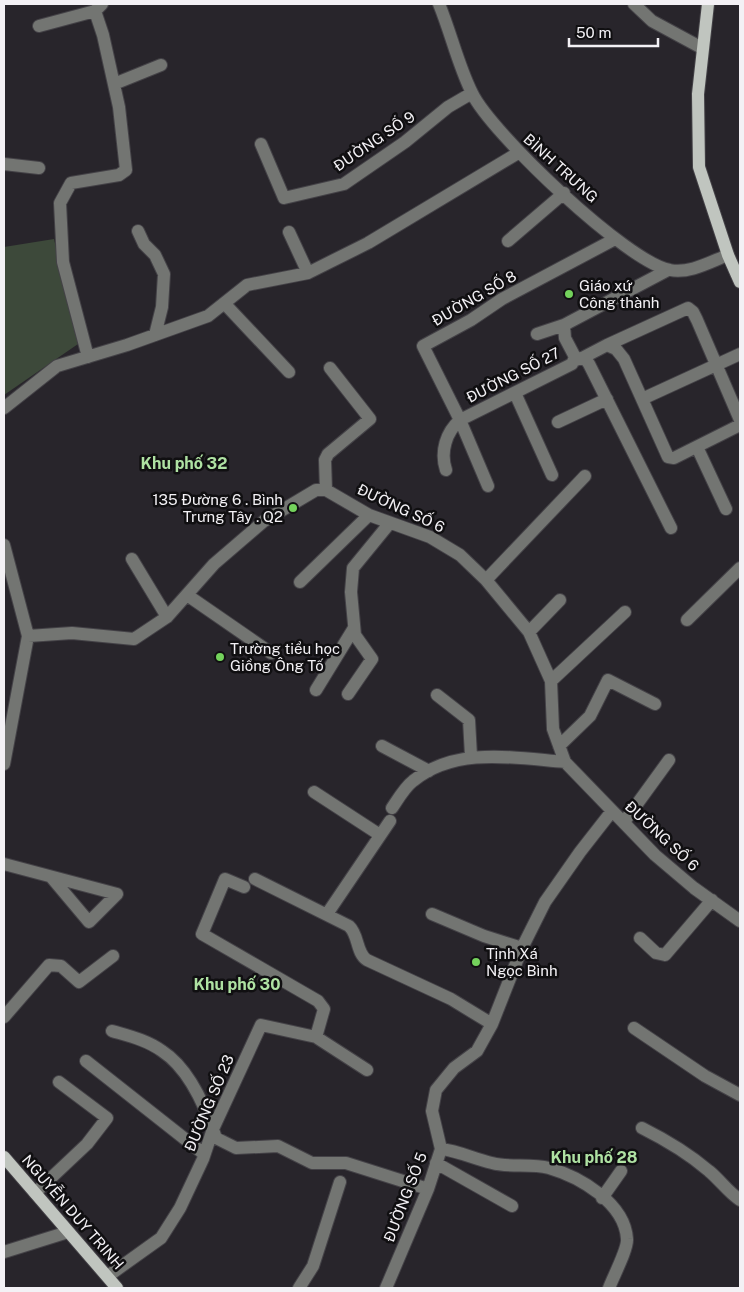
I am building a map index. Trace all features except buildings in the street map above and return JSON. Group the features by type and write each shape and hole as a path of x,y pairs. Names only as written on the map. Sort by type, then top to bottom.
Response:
{"main road":[{"path":"708,4 698,94 700,167 728,255 740,282"},
{"name":"NGUYỄN DUY TRINH","path":"4,1157 117,1288"}],"street":[{"name":"BÌNH TRƯNG","path":"439,4 472,93 482,109 518,153 615,239 636,256 654,266 679,272 728,255"},
{"path":"634,4 652,21 702,48"},
{"path":"39,26 98,8 114,84 126,170 119,175 71,183 60,203 63,262 88,357"},
{"path":"114,84 161,65"},
{"name":"ĐƯỜNG SỐ 9","path":"261,144 284,198 344,184 405,142 448,108 472,93"},
{"path":"4,408 58,366 208,316 247,285 308,273 368,244 518,153"},
{"path":"4,164 39,168"},
{"path":"508,242 564,193"},
{"path":"138,231 144,244 155,255 164,274 162,306 155,335"},
{"path":"289,232 308,273"},
{"name":"ĐƯỜNG SỐ 8","path":"460,420 422,346 470,320 502,299 615,239"},
{"name":"ĐƯỜNG SỐ 27","path":"460,420 579,359 575,357 565,338 564,325 668,270"},
{"path":"224,303 289,372"},
{"path":"671,528 607,399 579,359 688,308 693,312 740,420"},
{"path":"538,334 564,325"},
{"path":"607,345 616,349 624,359 668,457 674,458 740,425"},
{"path":"642,398 740,354"},
{"path":"28,636 72,633 134,639 167,617 214,564 264,521 316,490 326,490 325,460 328,454 370,419 330,368"},
{"path":"515,393 552,475"},
{"path":"558,422 607,399"},
{"path":"446,470 443,456 445,444 454,425 460,420 488,486"},
{"path":"697,447 726,510"},
{"path":"486,580 585,476"},
{"name":"ĐƯỜNG SỐ 6","path":"326,490 369,515 389,524 430,537 460,555 486,580 529,632 551,681 553,729 565,762 655,854 740,921"},
{"path":"300,582 369,515"},
{"path":"348,694 372,659 354,635 351,592 353,568 389,524"},
{"path":"4,548 28,636 5,749 4,764"},
{"path":"132,560 167,617"},
{"path":"687,620 740,568"},
{"path":"187,595 271,653"},
{"path":"529,632 560,600"},
{"path":"551,681 626,612"},
{"path":"316,690 354,628"},
{"path":"559,746 590,716 608,680 655,704"},
{"path":"437,695 469,720 471,756"},
{"path":"382,746 429,771"},
{"path":"327,914 380,836 391,814 413,781 429,771 471,756 565,762"},
{"path":"624,822 669,760"},
{"path":"314,792 380,836"},
{"name":"ĐƯỜNG SỐ 5","path":"386,1288 428,1189 441,1149 432,1110 436,1090 454,1068 477,1051 492,1024 522,948 545,902 612,811"},
{"path":"4,864 117,894 89,922 52,878"},
{"path":"316,1037 324,1009 318,1001 202,934 225,879 249,883 327,914 354,930 361,954 367,960 451,999 492,1024"},
{"path":"640,938 656,953 666,955 712,900"},
{"path":"432,914 484,936 522,948"},
{"path":"4,1017 49,965 62,966 79,982 113,956"},
{"name":"ĐƯỜNG SỐ 23","path":"108,1276 161,1238 180,1208 204,1154 212,1129 261,1025 316,1037 367,1070"},
{"path":"634,1028 705,1076 740,1095"},
{"path":"112,1031 139,1038 163,1051 183,1071 200,1099 216,1138 236,1148 278,1146 312,1163 346,1163 428,1189"},
{"path":"86,1061 204,1154"},
{"path":"35,1193 87,1144 107,1118 59,1082"},
{"path":"642,1128 676,1146 708,1170 731,1194 740,1200"},
{"path":"441,1149 458,1151 493,1164 522,1164 549,1168 583,1183 615,1208 623,1223 628,1240 609,1288"},
{"path":"436,1163 512,1206"},
{"path":"602,1198 621,1171"},
{"path":"299,1288 313,1266 340,1182"},
{"path":"4,1252 68,1232"}],"green space":[{"path":"54,239 78,344 4,395 4,247"}],"place":[{"name":"Giáo xứ Công thành","path":"569,294"},
{"name":"135 Đường 6 . Bình Trưng Tây . Q2","path":"293,508"},
{"name":"Trường tiểu học Giồng Ông Tố","path":"220,657"},
{"name":"Tịnh Xá Ngọc Bình","path":"476,962"}],"district":[{"name":"Khu phố 32","path":"184,463"},
{"name":"Khu phố 30","path":"237,984"},
{"name":"Khu phố 28","path":"594,1157"}]}
